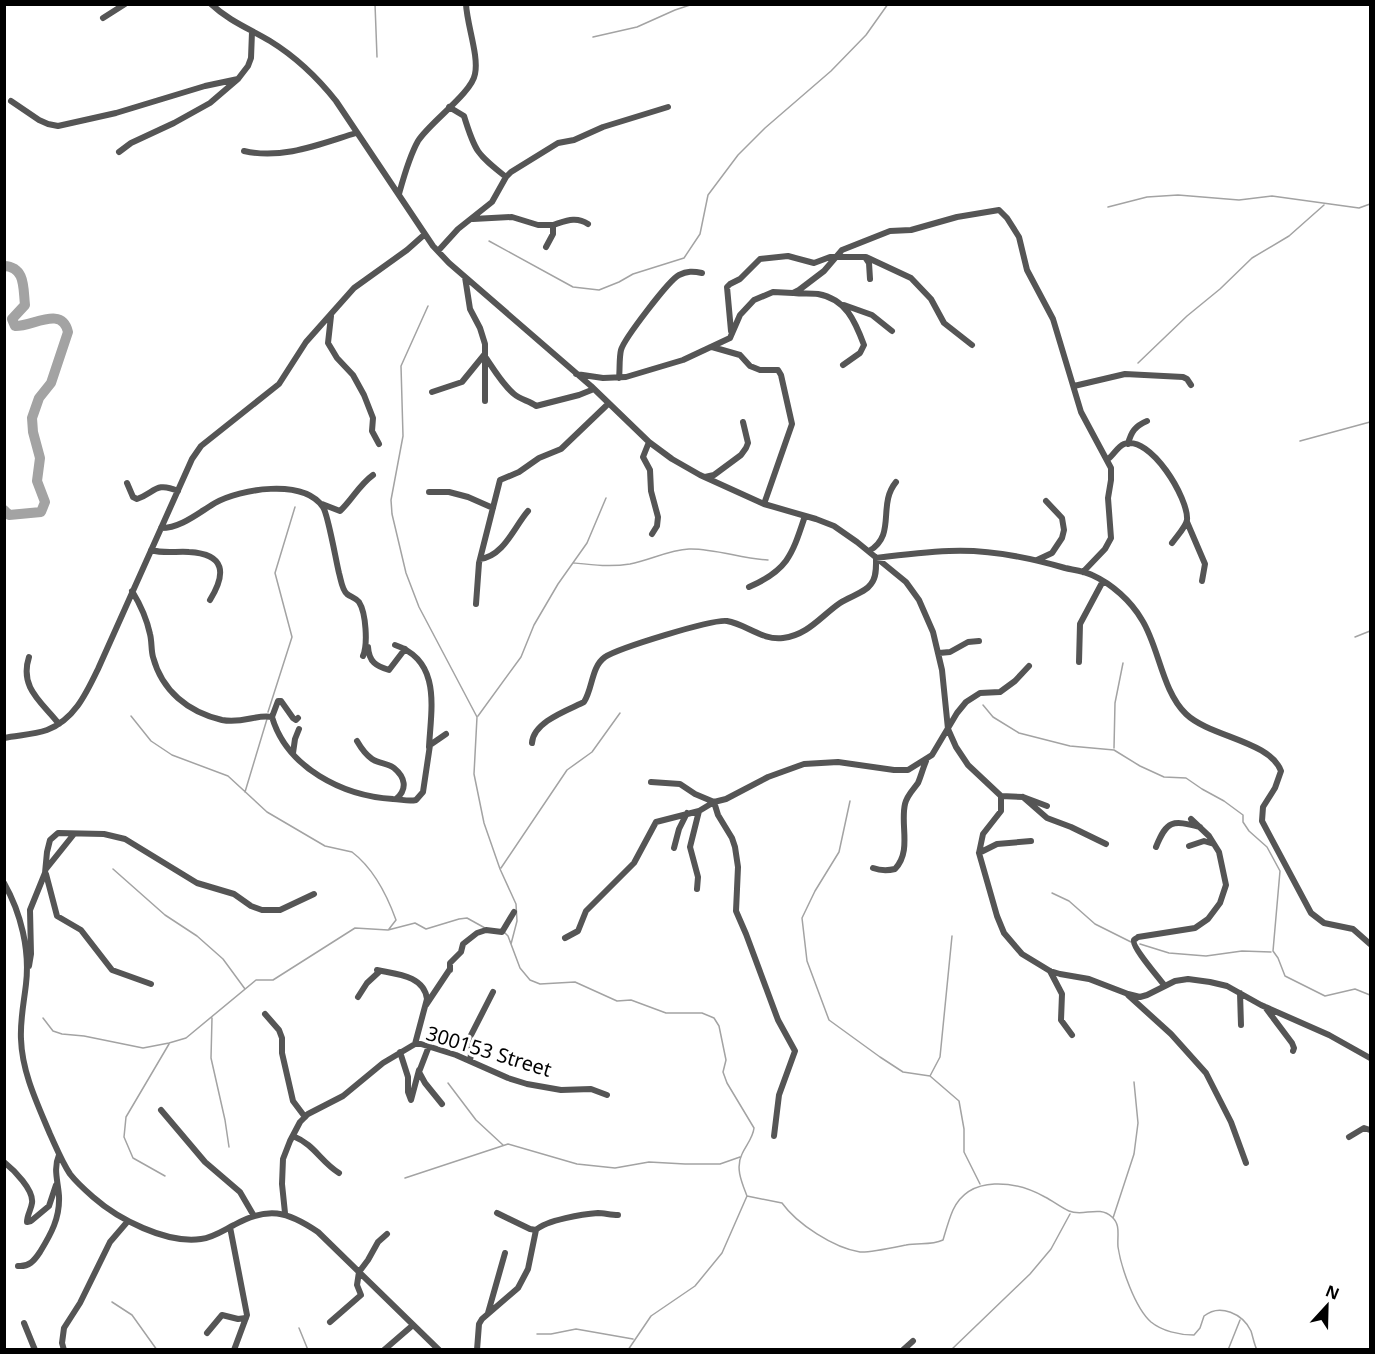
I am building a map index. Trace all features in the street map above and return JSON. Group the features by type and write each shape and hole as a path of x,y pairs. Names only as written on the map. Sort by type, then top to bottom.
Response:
{"street":[{"path":"103,18 125,4"},
{"path":"211,4 223,15 283,50 321,82 438,251 594,389 649,442 672,459 704,477 764,504 834,526 906,582 927,616 939,653 948,729 956,747 968,765 1001,796 1023,797 1047,806"},
{"path":"399,194 418,142 426,130 468,88 476,73 466,6 474,4"},
{"path":"120,152 132,143 210,103 238,79 251,58 252,32"},
{"path":"11,101 39,120 58,126 116,113 205,86 238,79"},
{"path":"449,107 464,116 470,138 479,155 506,177"},
{"path":"438,251 459,229 492,202 506,177 553,145 574,140 635,116 668,107"},
{"path":"244,151 253,153 298,151 356,133"},
{"path":"793,293 824,271 842,250 890,231 910,230 963,216 994,210 1002,211 1019,237 1027,270 1053,319 1085,420 1108,459 1112,474 1108,498 1111,538 1105,549 1083,572"},
{"path":"472,219 512,217 538,225 553,225 581,219 588,224"},
{"path":"546,247 553,234 553,225"},
{"path":"4,738 47,730 72,714 91,683 192,459 201,446 279,384 306,342 354,288 407,250 425,234"},
{"path":"732,334 728,286 740,279 760,259 788,256 814,263 826,258 865,257 911,278 931,299 944,323 972,345"},
{"path":"865,257 869,262 870,279"},
{"path":"619,378 621,350 644,314 677,275 690,271 702,273"},
{"path":"465,277 468,304 483,336 485,401"},
{"path":"575,374 619,378 683,360 725,341 732,334 740,315 754,300 773,292 821,295 872,315 892,331"},
{"path":"843,365 861,353 864,345 844,305"},
{"path":"331,315 328,343 353,375 364,395 373,418 372,431 379,444"},
{"path":"712,347 740,355 750,366 760,370 778,370 781,375 792,424 764,504"},
{"path":"484,355 508,389 536,406 594,389"},
{"path":"432,392 462,382 484,355"},
{"path":"1074,386 1112,376 1137,374 1183,377 1191,385"},
{"path":"476,604 480,559 498,485 502,478 561,449 609,404"},
{"path":"1128,444 1131,433 1138,425 1147,421"},
{"path":"704,477 714,475 741,455 746,448 748,443 743,422"},
{"path":"649,442 643,457 650,470 651,491 658,517 657,526 652,534"},
{"path":"1108,459 1117,449 1128,444 1141,446 1152,454 1166,470 1181,498 1187,522 1205,564 1202,581"},
{"path":"161,528 176,526 228,497 255,490 297,491 340,511 363,482 373,475"},
{"path":"869,551 879,546 883,538 890,490 896,482"},
{"path":"127,483 133,497 137,500 155,488 168,487 178,491"},
{"path":"429,492 449,492 468,496 493,508"},
{"path":"1036,560 1052,553 1062,538 1064,530 1062,518 1046,501"},
{"path":"318,502 324,511 344,591 357,601 362,610 370,658 374,664 389,670 405,649"},
{"path":"480,559 493,554 508,540 528,511"},
{"path":"749,586 766,579 781,568 793,548 805,516"},
{"path":"1172,543 1187,522"},
{"path":"151,550 167,553 194,552 217,561 221,575 219,585 210,600"},
{"path":"876,558 959,551 998,553 1083,572 1103,581 1125,598 1143,621 1172,692 1185,714 1213,732 1233,738 1271,757 1279,765 1281,771 1275,788 1261,812 1262,821 1311,913 1324,923 1353,929 1371,944"},
{"path":"532,743 534,734 544,724 566,709 584,702 597,667 611,654 674,632 722,621 736,623 775,638 792,636 816,624 838,604 871,584 875,575 876,558"},
{"path":"1078,662 1080,624 1103,581"},
{"path":"132,591 148,628 156,667 171,692 188,707 223,720 238,722 266,716 272,717"},
{"path":"939,653 950,652 968,642 979,641"},
{"path":"363,656 366,642"},
{"path":"298,718 296,720 293,718 281,701 275,706 272,717 284,742 310,771 332,783 371,797 413,801 421,796 433,695 422,663 405,649 395,645"},
{"path":"29,657 26,674 29,687 59,724"},
{"path":"565,938 578,930 586,911 634,863 656,822 699,810 768,777 804,764 838,762 908,770 926,760 936,750 966,702 980,693 1000,692 1016,681 1029,666"},
{"path":"293,754 299,729"},
{"path":"428,751 433,742 446,734"},
{"path":"357,741 364,753 379,763 393,767 402,780 405,785 404,791 396,799"},
{"path":"873,868 882,871 891,870 900,863 905,842 905,805 919,780 926,760"},
{"path":"651,782 680,784 695,794 714,802"},
{"path":"1001,796 1001,811 983,834 979,853 991,898 1004,933 1022,954 1050,971 1089,978 1140,997 1175,981 1188,979 1210,982 1240,993 1265,1007 1329,1035 1371,1058"},
{"path":"1023,797 1047,818 1106,844"},
{"path":"714,802 718,815 735,847 738,867 735,906 738,917 778,1020 795,1051 779,1095 774,1136"},
{"path":"697,889 698,877 690,847 699,810"},
{"path":"674,848 679,829 687,813"},
{"path":"1164,985 1137,951 1134,940 1138,937 1195,928 1208,919 1220,903 1226,885 1219,852 1191,819"},
{"path":"1156,847 1163,829 1175,822 1200,827"},
{"path":"151,984 112,970 81,930 57,916 46,871 50,840 58,833 104,834 125,839 197,883 234,894 250,906 262,910 280,910 314,894"},
{"path":"74,834 46,871 30,910 31,954 21,1025 23,1062 37,1104 59,1155 70,1173 82,1188 106,1208 128,1221 156,1232 190,1239 212,1236 254,1216 272,1212 285,1213 296,1218 318,1232 439,1350"},
{"path":"979,853 997,844 1031,841"},
{"path":"1189,846 1204,841 1214,844"},
{"path":"4,883 19,915 27,974"},
{"path":"424,1008 451,967 450,963 461,952 463,944 478,932 486,930 502,932 514,912"},
{"path":"358,997 378,970 411,978 421,985 427,995 415,1044"},
{"path":"1050,971 1062,993 1061,1020 1072,1035"},
{"path":"470,1060 471,1054 467,1043 493,992"},
{"path":"1240,993 1241,1025"},
{"path":"1128,994 1171,1034 1206,1073 1231,1122 1246,1163"},
{"path":"1265,1007 1292,1043 1293,1051"},
{"path":"265,1014 279,1030 293,1101 305,1117"},
{"name":"300153 Street","path":"285,1213 282,1170 286,1149 305,1117 343,1096 400,1052 415,1044 470,1060 502,1076 527,1084 561,1090 591,1089 607,1095"},
{"path":"400,1052 408,1077 408,1092 411,1100 419,1070 429,1047"},
{"path":"419,1070 425,1083 442,1104"},
{"path":"161,1110 205,1162 240,1192 254,1216"},
{"path":"1349,1137 1364,1128 1371,1130"},
{"path":"293,1136 308,1142 326,1165 339,1173"},
{"path":"18,1266 27,1266 33,1261 49,1240 58,1212 56,1167 59,1155"},
{"path":"4,1162 30,1190 32,1199 26,1218 27,1222 49,1206 57,1181"},
{"path":"497,1213 536,1230 550,1222 599,1213 618,1215"},
{"path":"64,1350 62,1335 64,1328 80,1303 110,1242 128,1221"},
{"path":"230,1227 246,1306 246,1318 234,1350"},
{"path":"477,1350 479,1324 487,1314 518,1288 528,1269 536,1230"},
{"path":"330,1322 361,1295 357,1285 359,1272 378,1242 387,1234"},
{"path":"487,1314 505,1253"},
{"path":"207,1333 222,1315 246,1318"},
{"path":"24,1323 35,1350"},
{"path":"384,1350 412,1325"},
{"path":"903,1350 913,1341"}],"waterway":[{"path":"375,4 377,57"},
{"path":"593,37 637,27 693,4"},
{"path":"489,241 573,287 599,290 633,274 684,258 700,234 708,195 738,155 765,128 831,71 866,35 888,4"},
{"path":"1108,207 1147,197 1178,195 1239,200 1272,196 1359,208 1370,204"},
{"path":"1138,363 1252,258 1289,236 1324,205"},
{"path":"4,266 16,270 22,280 25,305 12,319 15,326 53,318 65,324 68,332 51,383 39,398 32,418 40,458 37,481 45,502 41,512 9,515 4,510"},
{"path":"428,306 401,366 403,436 391,500 392,514 406,573 419,607 477,717 474,774 484,823 500,869 516,904 517,921 511,944"},
{"path":"1300,441 1370,422"},
{"path":"478,716 521,657 534,625 558,584 587,543 606,498"},
{"path":"268,712 292,637 275,573 295,507"},
{"path":"574,563 623,565 689,549 768,560"},
{"path":"1355,637 1370,631"},
{"path":"1114,748 1115,703 1123,663"},
{"path":"983,705 993,717 1019,733 1070,746 1114,750 1164,777 1186,778 1243,815 1243,822 1249,831 1267,847 1280,871 1273,951 1285,976 1325,996 1355,989 1370,995"},
{"path":"501,868 567,770 592,752 620,713"},
{"path":"131,716 151,741 172,755 228,776 267,812 325,846 352,852 360,858 373,874 396,920 389,929"},
{"path":"245,792 267,719"},
{"path":"850,801 839,852 815,891 802,918 807,961 829,1020 903,1072 930,1076 959,1101 964,1129 964,1152 980,1184"},
{"path":"113,869 165,915 197,936 223,959 245,989"},
{"path":"1052,893 1069,901 1095,924 1131,942"},
{"path":"43,1018 53,1031 62,1034 143,1048 169,1043 186,1038 256,980 273,980 355,928 388,930 415,923 426,929 467,918 485,928"},
{"path":"504,932 508,936 520,968 530,980 540,984 575,982 617,1001 631,1000 666,1013 702,1013 714,1018 719,1026 726,1060 723,1072 727,1083 754,1128 739,1165 747,1196 782,1203 806,1227 817,1234 839,1246 864,1252 943,1240 953,1210 961,1198 970,1191 995,1184 1021,1187 1069,1211 1102,1212 1115,1220 1118,1227 1118,1247 1130,1287 1145,1316 1155,1325 1171,1332 1194,1335 1200,1328 1204,1316 1210,1312 1217,1310 1230,1312 1237,1315 1247,1325 1257,1350"},
{"path":"930,1076 940,1057 952,936"},
{"path":"1140,944 1169,953 1206,956 1242,951 1271,952"},
{"path":"212,1018 211,1058 229,1147"},
{"path":"165,1176 133,1158 124,1137 126,1117 169,1044"},
{"path":"1113,1218 1134,1154 1138,1123 1134,1082"},
{"path":"448,1083 476,1120 503,1145"},
{"path":"405,1178 508,1144 577,1164 615,1168 649,1162 720,1164 740,1157"},
{"path":"628,1350 651,1316 695,1286 722,1253 747,1196"},
{"path":"951,1350 1030,1274 1051,1249 1070,1214"},
{"path":"112,1302 132,1315 157,1350"},
{"path":"1228,1350 1240,1320"},
{"path":"299,1328 308,1350"},
{"path":"537,1334 576,1329 633,1339"}]}
